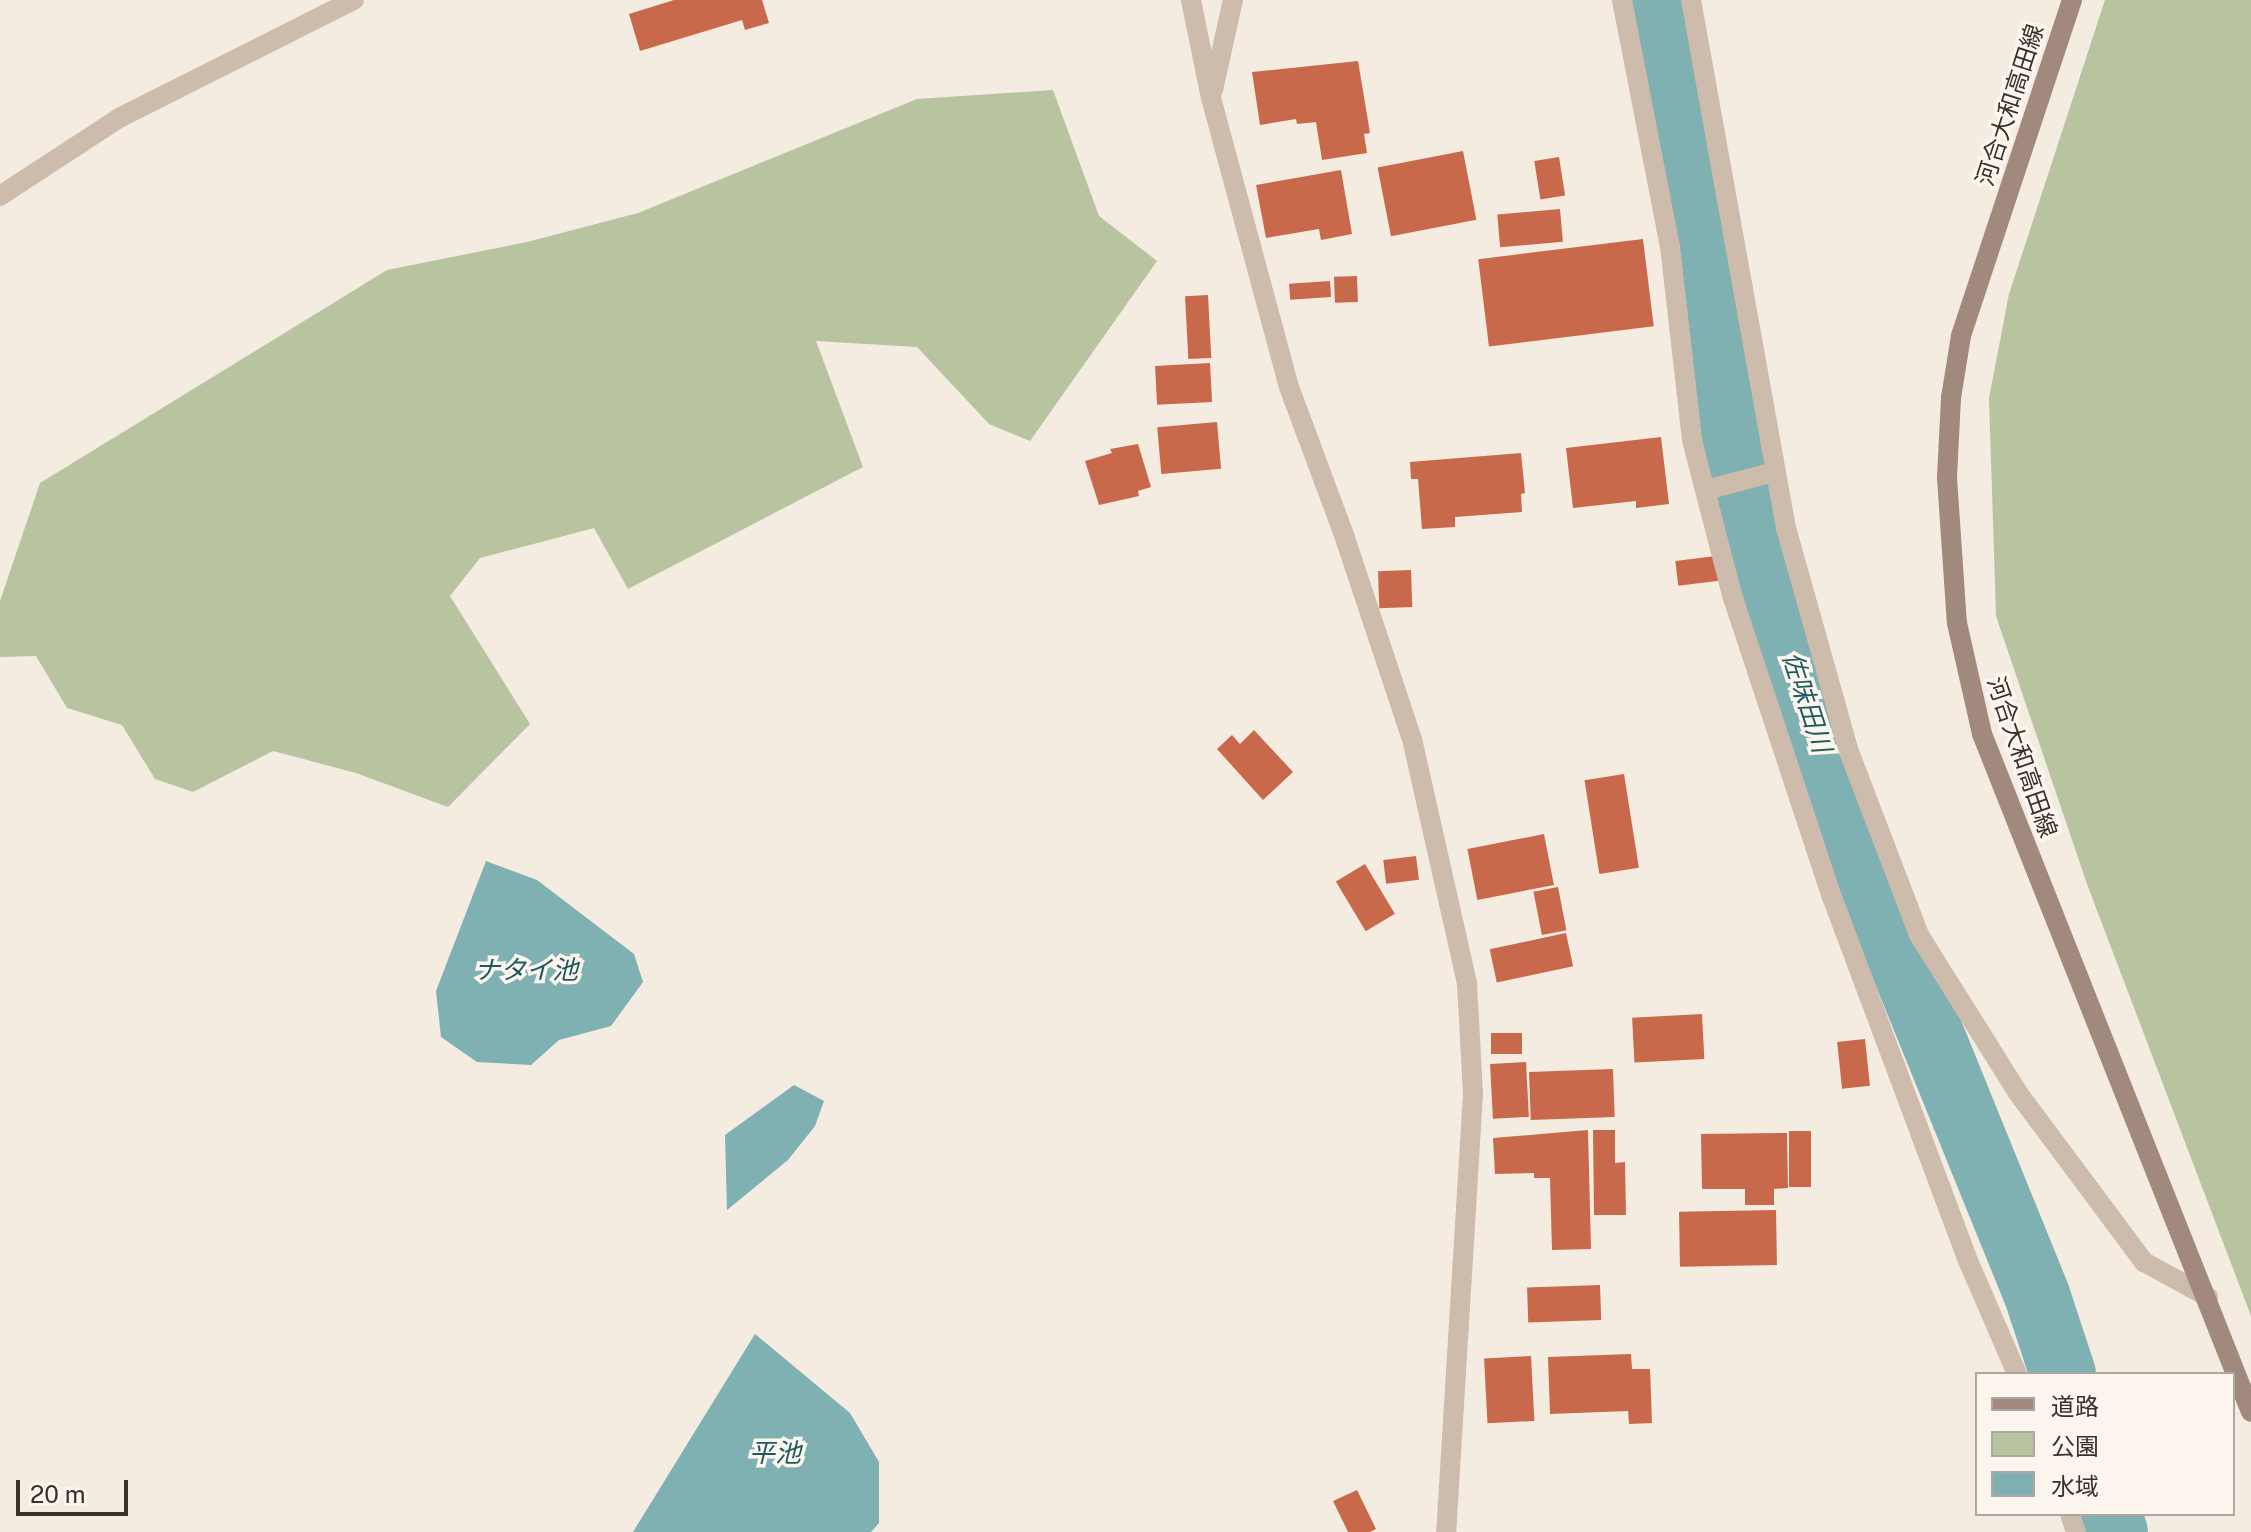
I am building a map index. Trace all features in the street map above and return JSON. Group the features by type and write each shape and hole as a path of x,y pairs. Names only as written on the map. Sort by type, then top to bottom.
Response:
{"main road":[{"name":"河合大和高田線","path":"2072,0 1961,336 1951,398 1947,478 1957,623 1982,734 2208,1297 2251,1412"}],"street":[{"path":"0,196 119,118 354,0"},
{"path":"1191,0 1211,98 1289,387 1343,532 1412,739 1467,983 1473,1094 1446,1532"},
{"path":"1211,98 1233,0"},
{"path":"1622,0 1670,246 1692,440 1733,598 1832,897 1966,1256 2016,1372"},
{"path":"1691,0 1786,528 1848,749 1919,935 2018,1093 2144,1262 2208,1297"},
{"path":"1706,490 1774,472"}],"green space":[{"path":"2105,0 2251,0 2251,1316 2087,884 1996,616 1989,398 2009,294"},
{"path":"1053,90 1099,216 1157,261 1030,441 989,424 917,347 816,341 863,467 628,589 594,528 480,558 450,596 530,724 448,807 356,773 273,751 193,792 155,779 122,725 67,708 36,656 0,657 0,601 40,483 387,270 527,242 638,213 917,99"}],"water":[{"name":"ナタイ池","path":"486,861 537,880 634,954 643,982 611,1026 559,1040 531,1065 477,1062 441,1037 436,991"},
{"path":"794,1085 824,1101 815,1126 788,1160 727,1210 725,1135"},
{"name":"平池","path":"755,1334 850,1413 879,1462 879,1523 871,1532 633,1532"}],"building":[{"path":"674,0 762,0 769,23 745,30 742,20 640,51 629,14"},
{"path":"1358,61 1370,133 1364,134 1367,153 1322,160 1316,122 1297,124 1296,119 1260,125 1252,72"},
{"path":"1463,151 1476,220 1391,236 1378,168"},
{"path":"1559,157 1565,196 1540,199 1534,161"},
{"path":"1341,170 1352,234 1321,240 1319,229 1266,238 1256,185"},
{"path":"1560,209 1563,242 1500,247 1497,214"},
{"path":"1643,239 1654,326 1489,347 1478,259"},
{"path":"1357,276 1358,302 1335,303 1334,277"},
{"path":"1330,281 1331,297 1290,300 1289,284"},
{"path":"1208,295 1211,358 1188,359 1185,296"},
{"path":"1210,363 1212,402 1157,405 1155,366"},
{"path":"1217,422 1221,469 1161,474 1157,427"},
{"path":"1661,437 1669,504 1636,508 1636,501 1573,508 1566,448"},
{"path":"1138,444 1151,487 1138,491 1139,496 1099,505 1085,461 1112,453 1110,449"},
{"path":"1521,453 1525,493 1521,494 1522,512 1455,517 1455,527 1422,529 1418,479 1411,479 1410,462"},
{"path":"1716,556 1719,581 1678,586 1675,561"},
{"path":"1411,570 1412,607 1379,608 1378,571"},
{"path":"1254,730 1293,772 1263,800 1217,749 1232,735 1240,744"},
{"path":"1624,774 1639,868 1599,874 1584,780"},
{"path":"1544,834 1554,885 1477,900 1467,849"},
{"path":"1416,856 1419,880 1386,884 1383,860"},
{"path":"1365,864 1395,914 1366,931 1336,882"},
{"path":"1558,887 1566,930 1542,935 1533,892"},
{"path":"1566,933 1573,966 1497,982 1490,949"},
{"path":"1702,1014 1704,1059 1634,1063 1632,1018"},
{"path":"1491,1033 1522,1033 1522,1054 1491,1054"},
{"path":"1865,1039 1870,1086 1842,1089 1837,1042"},
{"path":"1526,1062 1529,1117 1493,1119 1490,1064"},
{"path":"1613,1069 1615,1117 1531,1120 1529,1072"},
{"path":"1588,1130 1591,1249 1552,1250 1550,1178 1534,1178 1534,1173 1495,1174 1493,1138"},
{"path":"1593,1130 1615,1130 1615,1163 1625,1162 1626,1215 1594,1215"},
{"path":"1789,1131 1811,1131 1811,1187 1789,1187"},
{"path":"1787,1133 1788,1188 1774,1189 1774,1205 1745,1205 1745,1189 1702,1189 1701,1134"},
{"path":"1776,1210 1777,1265 1680,1267 1679,1212"},
{"path":"1600,1285 1601,1320 1528,1323 1527,1288"},
{"path":"1631,1354 1632,1369 1650,1369 1652,1423 1629,1424 1628,1411 1550,1414 1548,1357"},
{"path":"1531,1356 1534,1421 1487,1423 1484,1358"},
{"path":"1357,1490 1376,1529 1370,1532 1348,1532 1333,1501"}],"waterway":[{"name":"佐味田川","path":"1660,0 1727,404 1754,535 1845,822 2037,1295 2062,1372"},
{"name":"佐味田川","path":"2110,1516 2115,1532"}]}
